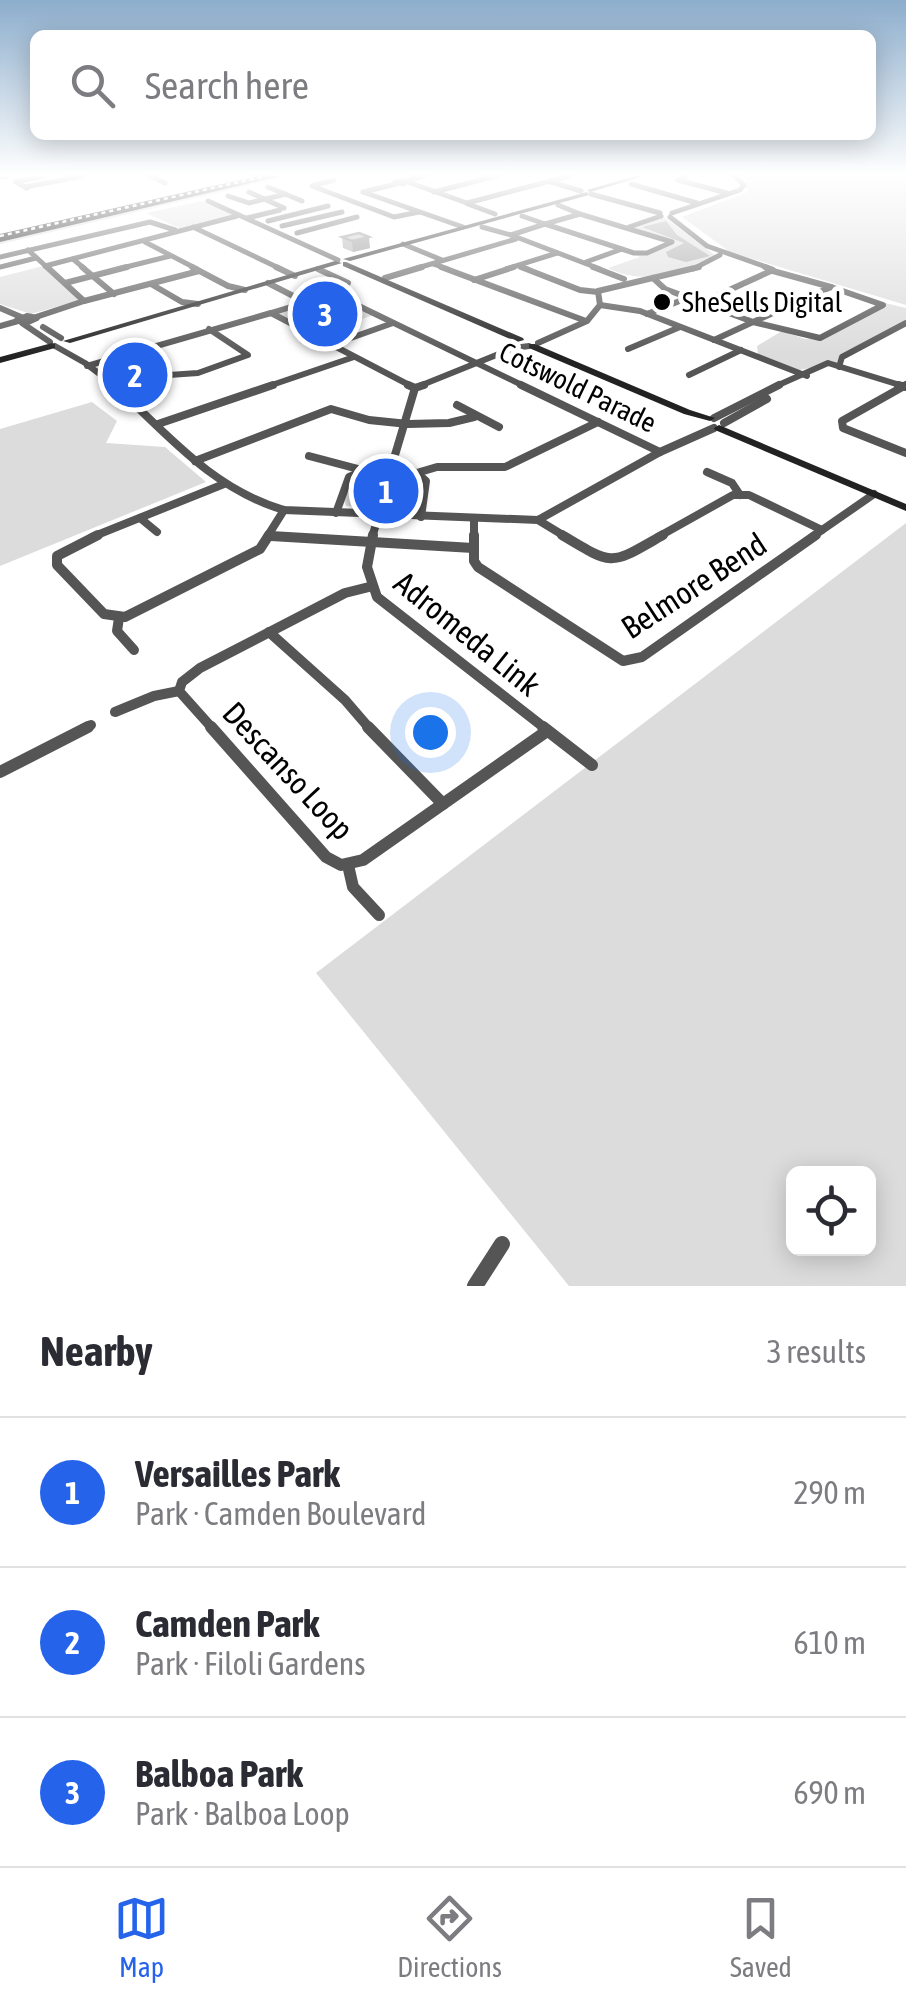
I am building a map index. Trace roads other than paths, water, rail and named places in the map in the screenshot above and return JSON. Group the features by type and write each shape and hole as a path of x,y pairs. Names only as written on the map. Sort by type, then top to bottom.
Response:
{"street":[{"path":"0,257 87,236"},
{"path":"150,236 154,238"},
{"path":"45,266 159,236"},
{"path":"212,236 292,276"},
{"path":"288,236 906,508"},
{"path":"0,360 182,305 198,304 230,290 245,290 431,236"},
{"path":"511,236 624,279"},
{"path":"582,236 642,254 672,244 651,236"},
{"path":"653,278 660,286 802,337 820,338 884,305 720,255 689,236"},
{"path":"384,278 514,237"},
{"path":"145,242 230,290"},
{"path":"403,244 443,260"},
{"path":"585,262 623,249"},
{"path":"28,250 84,301"},
{"path":"474,280 558,253"},
{"path":"518,266 580,290 598,292 624,279 672,276 720,255"},
{"path":"65,284 170,256"},
{"path":"0,267 36,258"},
{"path":"73,259 114,294"},
{"path":"432,264 584,321"},
{"path":"86,366 334,294 348,283 318,269"},
{"path":"0,326 199,271"},
{"path":"702,302 773,271"},
{"path":"151,284 182,305"},
{"path":"265,284 300,302"},
{"path":"714,340 831,287"},
{"path":"598,292 600,305"},
{"name":"Cotswold Parade","path":"334,294 660,452"},
{"path":"647,314 688,297"},
{"path":"271,313 415,388 584,321 600,305"},
{"path":"600,305 647,314 804,375"},
{"path":"0,308 59,343"},
{"path":"36,318 59,343 129,397 224,484 246,500 284,510 538,520 804,375 839,366 904,388"},
{"path":"331,345 393,323"},
{"path":"839,366 842,357 906,323"},
{"path":"628,349 680,327"},
{"path":"129,397 155,388 169,376 198,374 248,355 209,329"},
{"path":"142,349 163,363 169,376"},
{"path":"689,374 741,350"},
{"path":"158,424 354,357"},
{"path":"392,465 415,388"},
{"path":"904,388 842,421 843,428 906,453"},
{"path":"456,405 499,427"},
{"path":"195,461 331,409 344,409 367,420 448,423 474,417"},
{"path":"336,513 349,477 362,470 392,465 420,472 437,467 505,467 598,422"},
{"path":"309,456 362,470"},
{"path":"420,472 426,480 427,492 421,517"},
{"path":"708,472 732,483 740,495"},
{"path":"224,484 70,546 56,556 57,565 104,614 132,616 260,549 284,510"},
{"path":"538,520 602,559 618,560 733,495 749,494 822,530"},
{"name":"Belmore Bend","path":"473,548 478,567 623,661 642,657 874,494"},
{"name":"Adromeda Link","path":"379,515 370,542 369,587 592,765"},
{"path":"140,518 157,532"},
{"path":"271,536 473,548 474,520"},
{"name":"Descanso Loop","path":"369,587 345,594 200,668 182,682 179,691 326,857 348,865 363,860 547,730"},
{"path":"118,618 116,631 134,650"},
{"path":"269,632 345,700 399,763 443,804"},
{"path":"115,712 154,696 179,691"},
{"path":"0,772 92,726"},
{"path":"348,865 353,887 379,915"},
{"path":"475,1286 502,1244"}],"place":[{"name":"SheSells Digital","path":"662,302"},
{"name":"Balboa Park","path":"325,314"},
{"name":"Camden Park","path":"135,375"},
{"name":"Versailles Park","path":"386,491"}]}
